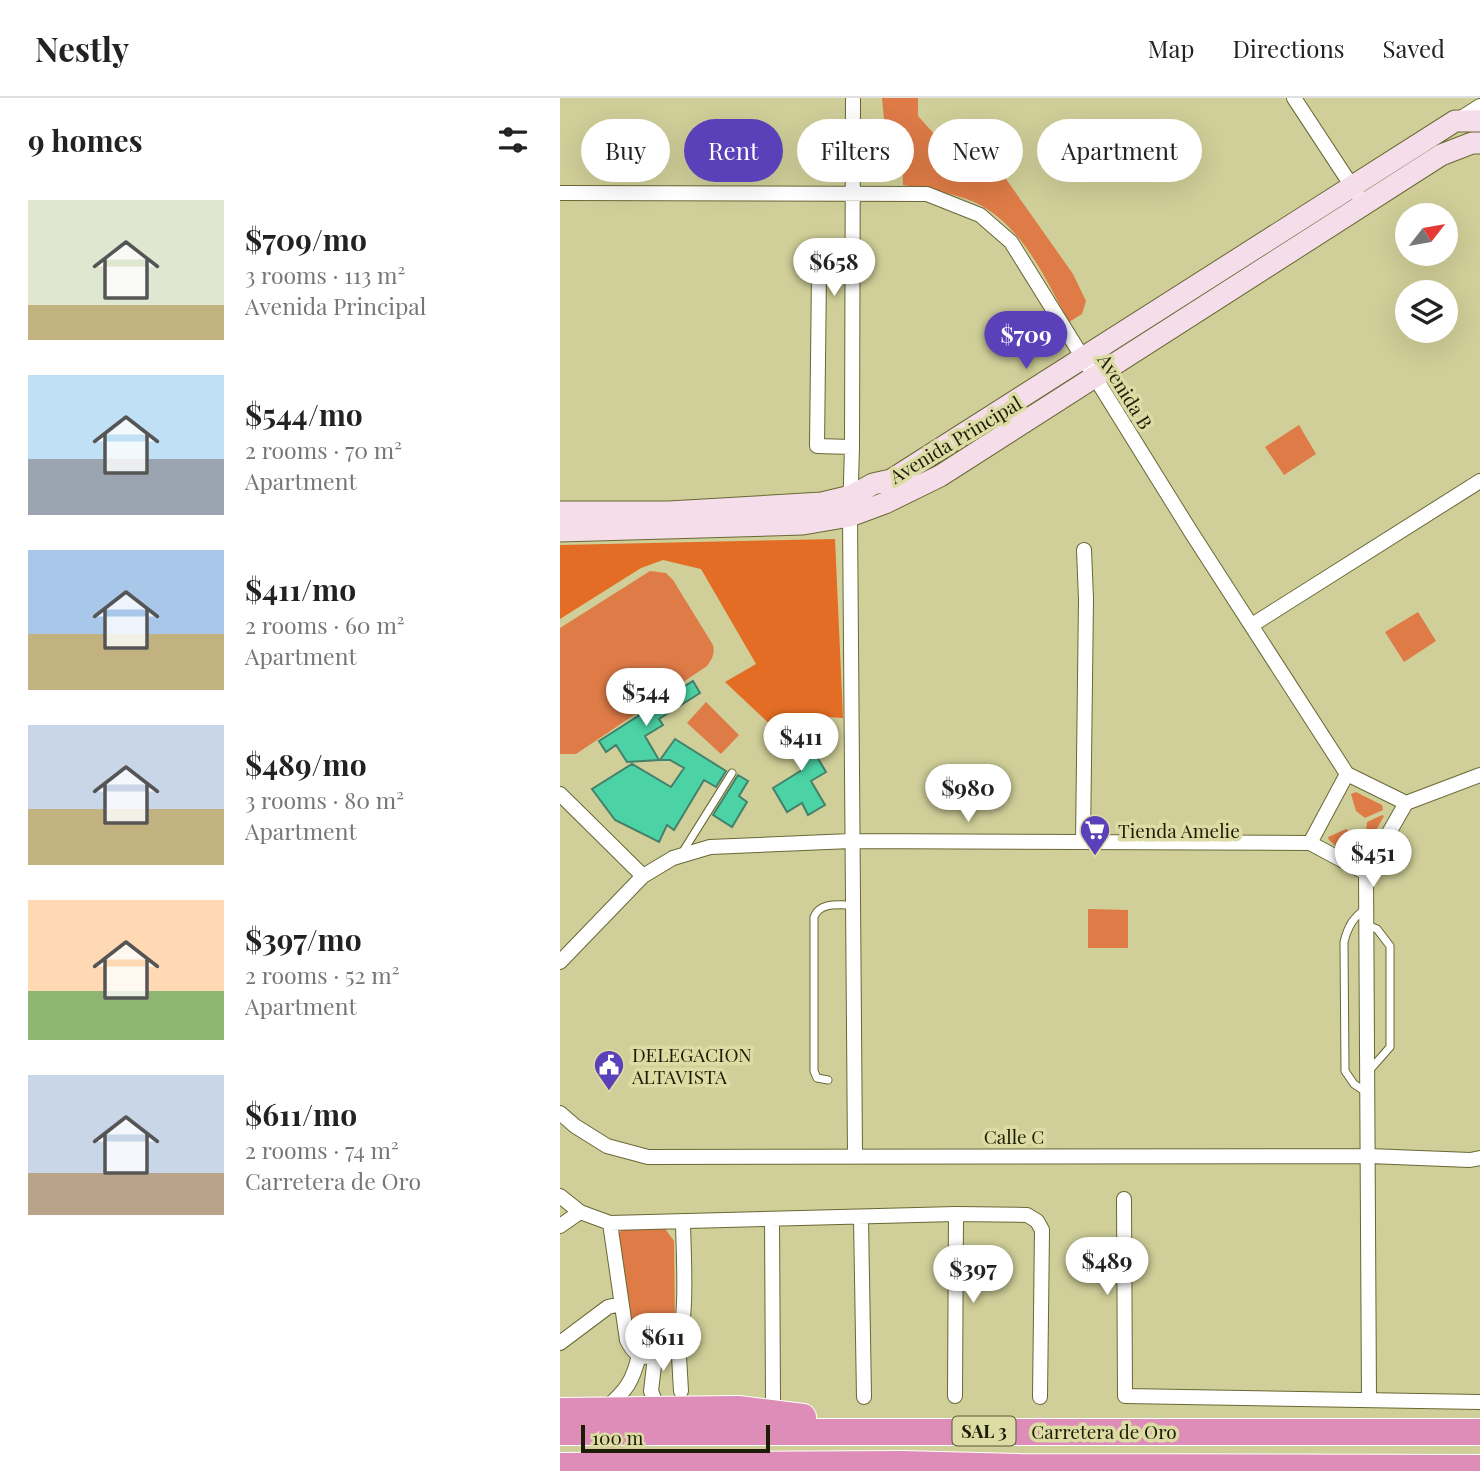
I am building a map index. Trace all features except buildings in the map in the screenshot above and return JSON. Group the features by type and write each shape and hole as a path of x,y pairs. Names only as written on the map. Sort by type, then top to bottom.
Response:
{"highway":[{"path":"560,1411 738,1409 818,1419 863,1419 933,1430"},
{"name":"Carretera de Oro","path":"560,1432 1479,1432"},
{"path":"1409,1432 1417,1441 1420,1452 1418,1459 1409,1468"},
{"path":"1479,1432 1464,1446 1468,1459 1479,1468"},
{"name":"Carretera de Oro","path":"560,1466 1479,1468"}],"street":[{"path":"1294,98 1358,195"},
{"path":"853,100 850,506 855,1155"},
{"name":"Avenida Principal","path":"560,512 683,511 822,503 850,506 886,503 940,476 1095,378 1358,195 1455,121 1480,106"},
{"path":"1455,121 1480,121"},
{"name":"Avenida Principal","path":"560,531 803,524 850,506 873,484 891,481 911,470 1083,358 1358,195 1441,155 1472,143 1480,143"},
{"name":"Avenida B","path":"560,193 927,194 980,215 1011,242 1347,774"},
{"path":"852,274 819,274 817,446 852,447"},
{"path":"1252,625 1480,481"},
{"path":"1083,842 1086,599 1084,550"},
{"path":"1310,844 1347,774 1406,803"},
{"path":"1369,1400 1366,873 1406,803 1480,775"},
{"path":"560,794 642,876"},
{"path":"560,962 642,876 680,856 709,847 851,841 1310,844 1366,873"},
{"name":"Calle C","path":"560,1113 607,1146 648,1157 855,1155 1480,1158"},
{"path":"560,1196 579,1212 610,1223 956,1214 1027,1215 1037,1222 1042,1230 1040,1397"},
{"path":"1124,1199 1125,1396 1480,1402"},
{"path":"560,1226 579,1212"},
{"path":"955,1396 956,1214"},
{"path":"861,1218 864,1397"},
{"path":"772,1219 773,1399"},
{"path":"610,1223 627,1340 633,1351 639,1355 655,1357 668,1353 680,1337 683,1320 683,1221"},
{"path":"560,1343 608,1307 621,1304"},
{"path":"675,1346 679,1356 681,1391"},
{"path":"602,1411 626,1389 634,1376 639,1355"},
{"path":"655,1357 651,1391 658,1409"}],"lane":[{"path":"680,856 732,773"},
{"path":"828,1080 817,1078 814,1071 814,917 816,910 821,907 852,905"},
{"path":"1366,907 1348,927 1344,942 1345,1071 1354,1084 1368,1093"},
{"path":"1367,925 1377,929 1390,946 1390,1047 1367,1072"}],"shaded area":[{"path":"882,98 918,98 918,116 928,127 928,182 1008,182 1073,274 1086,301 1082,314 1069,322 1033,258 997,216 964,198 903,185 903,182 914,182 914,119 884,119"},
{"path":"1299,425 1316,454 1284,475 1265,447"},
{"path":"835,539 843,718 793,715 777,731 725,682 756,664 701,569 663,560 641,568 560,619 560,545"},
{"path":"650,571 666,573 673,580 713,645 712,659 707,666 576,754 560,754 560,628"},
{"path":"1418,612 1436,641 1404,662 1385,632"},
{"path":"706,702 739,735 721,754 687,723"},
{"path":"1356,792 1382,805 1383,810 1365,818 1356,811 1351,794"},
{"path":"1384,816 1365,850 1361,835 1366,830 1367,822"},
{"path":"1346,829 1356,836 1361,853 1348,852 1329,840 1328,837"},
{"path":"1088,909 1128,910 1128,948 1088,948"},
{"path":"663,1226 674,1241 675,1326 671,1339 662,1348 644,1350 630,1337 616,1236 624,1228"}],"place":[{"name":"Tienda Amelie","path":"1095,857"},
{"name":"DELEGACION ALTAVISTA","path":"609,1092"}]}
